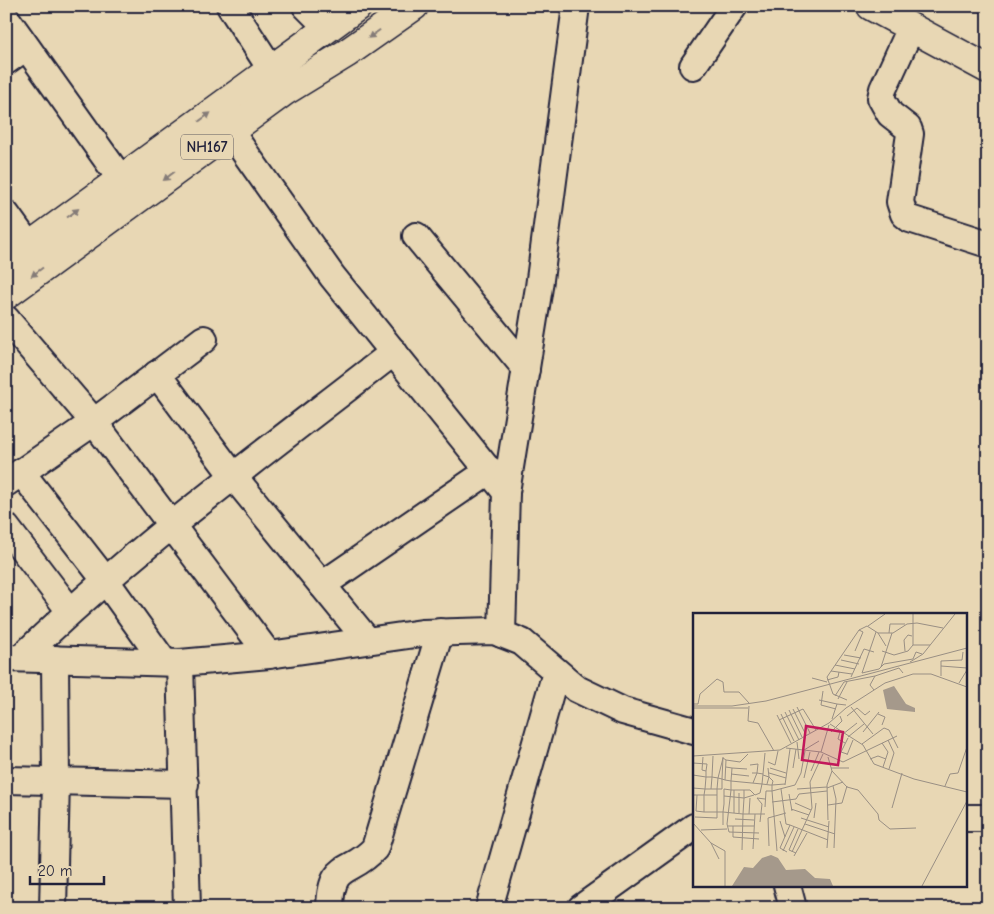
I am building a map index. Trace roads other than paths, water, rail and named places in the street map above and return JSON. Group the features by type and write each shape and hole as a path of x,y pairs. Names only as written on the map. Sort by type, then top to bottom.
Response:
{"main road":[{"name":"NH167","path":"6,263 358,6"},
{"name":"NH167","path":"6,295 134,203 229,130 284,91 347,53 414,6"},
{"path":"872,6 988,69"}],"street":[{"path":"230,6 272,69"},
{"path":"306,6 328,28"},
{"path":"502,634 506,492 539,287 576,6"},
{"path":"693,66 734,6"},
{"path":"6,18 16,54 120,178"},
{"path":"911,28 883,89 881,98 890,114 908,128 910,134 900,202 904,214 910,219 988,244"},
{"path":"229,130 332,276 506,492"},
{"path":"6,214 29,246"},
{"path":"416,236 526,368"},
{"path":"6,319 94,422 269,655"},
{"path":"187,908 186,784 172,662 106,581 14,477 94,422 204,339"},
{"path":"14,658 234,476 394,352"},
{"path":"157,374 234,476 366,640"},
{"path":"322,585 490,470"},
{"path":"6,527 70,611"},
{"path":"14,658 172,662 269,655 366,640 440,632 494,631 522,642 577,689 623,711 693,731"},
{"path":"330,908 332,881 338,873 366,858 375,848 440,632"},
{"path":"52,908 56,781 55,659"},
{"path":"488,908 556,672"},
{"path":"6,780 186,784"},
{"path":"966,818 988,818"},
{"path":"581,908 693,828"},
{"path":"787,886 793,908"}]}
